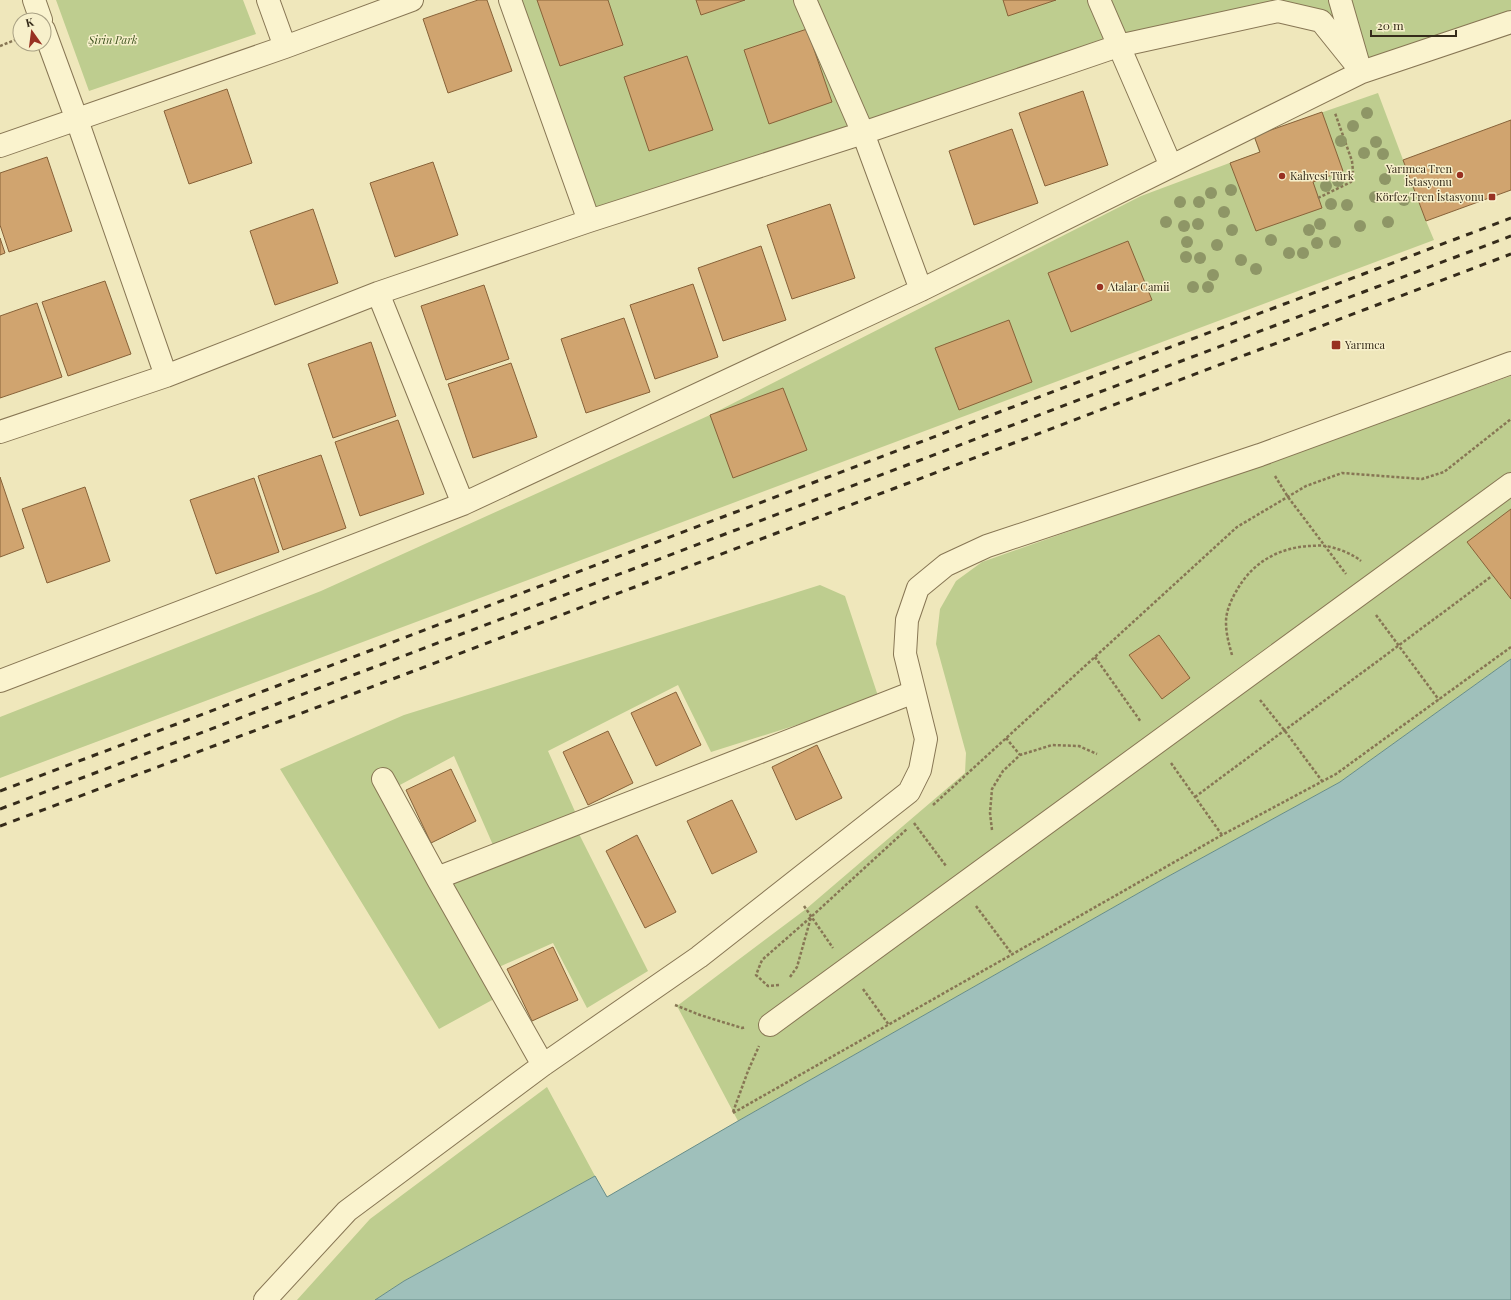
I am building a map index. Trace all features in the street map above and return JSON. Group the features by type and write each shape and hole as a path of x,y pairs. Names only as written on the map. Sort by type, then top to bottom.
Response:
{"street":[{"path":"34,0 38,12"},
{"path":"268,0 285,47"},
{"path":"0,146 285,47 412,0"},
{"path":"510,0 589,221"},
{"path":"804,0 863,133 921,290"},
{"path":"1099,0 1171,166"},
{"path":"1340,0 1362,72"},
{"path":"0,432 166,376 378,293 589,221 863,133 1118,46 1278,11 1321,21 1362,72"},
{"path":"0,681 463,504 921,290 1362,72 1511,22"},
{"path":"52,52 166,376"},
{"path":"378,293 463,504"},
{"path":"265,1300 347,1211 544,1065 699,958 909,792 920,770 926,739 905,654 907,620 918,588 946,565 987,546 1260,455 1511,363"},
{"path":"770,1025 1511,484"},
{"path":"437,878 914,692"},
{"path":"383,779 437,878 544,1065"}],"path":[{"path":"0,46 12,41"},
{"path":"1318,198 1351,182 1353,171 1349,154 1325,91"},
{"path":"931,807 1237,527 1306,486 1342,473 1422,479 1444,472 1511,419"},
{"path":"1195,797 1492,576"},
{"path":"770,1025 753,1058 733,1113 1215,839 1336,774 1511,647"},
{"path":"1006,738 1020,755"},
{"path":"1003,854 993,833 990,813 992,789 1003,771 1020,755 1052,745 1079,746 1104,757 1116,773"},
{"path":"914,823 919,818"},
{"path":"785,984 768,986 756,975 762,960 908,828"},
{"path":"789,978 797,967 811,917"},
{"path":"654,989 677,1006 700,1015 742,1028 770,1025"}],"green space":[{"name":"Şirin Park","path":"56,0 243,0 256,34 89,91"},
{"path":"510,0 1511,0 1511,22 1362,72 1321,21 1278,11 1118,46 589,221"},
{"path":"1378,93 1434,240 0,778 0,717 321,591 710,415 1141,196 1259,152 1254,136"},
{"path":"1511,376 1511,659 1340,782 1158,882 738,1121 677,1006 806,909 965,773 966,753 936,644 940,609 956,581 982,562"},
{"path":"820,585 845,596 879,699 711,752 678,685 548,751 577,816 493,845 454,756 398,786 383,779 374,786 494,999 439,1029 280,769 404,715"},
{"path":"579,834 648,971 587,1008 553,943 499,967 449,885"},
{"path":"547,1087 595,1176 404,1281 375,1300 297,1300 370,1219"}],"water":[{"path":"1511,659 1511,1300 375,1300 404,1281 595,1176 607,1197 1158,882 1340,782"}],"building":[{"path":"478,0 487,0 512,71 448,93 423,19"},
{"path":"537,0 608,0 623,45 560,66"},
{"path":"696,0 745,0 701,15"},
{"path":"1003,0 1056,0 1008,16"},
{"path":"807,29 832,102 769,124 744,50"},
{"path":"687,56 713,130 649,151 624,77"},
{"path":"227,89 252,163 189,184 164,111"},
{"path":"1083,91 1108,165 1045,186 1019,113"},
{"name":"Kahvesi Türk","path":"1322,112 1343,171 1313,182 1322,208 1256,231 1230,163 1260,152 1254,136"},
{"name":"Yarımca Tren İstasyonu","path":"1511,120 1511,190 1426,221 1403,160"},
{"path":"1012,129 1038,203 974,225 949,151"},
{"path":"47,157 72,231 9,252 0,225 0,173"},
{"path":"433,162 458,235 395,257 370,183"},
{"path":"830,204 855,278 792,299 767,225"},
{"path":"313,209 338,283 275,305 250,231"},
{"path":"0,238 5,253 0,255"},
{"name":"Atalar Camii","path":"1128,241 1152,300 1071,332 1048,273"},
{"path":"761,246 786,320 723,341 698,268"},
{"path":"105,281 131,354 68,376 42,302"},
{"path":"693,284 718,357 655,379 630,305"},
{"path":"484,285 509,359 446,380 421,306"},
{"path":"37,303 62,377 0,398 0,316"},
{"path":"624,318 650,392 586,413 561,339"},
{"path":"1009,320 1032,382 959,410 935,348"},
{"path":"371,342 396,416 333,438 308,364"},
{"path":"511,363 537,437 473,458 448,384"},
{"path":"783,388 807,450 733,478 710,415"},
{"path":"398,420 424,494 360,516 335,442"},
{"path":"321,455 346,528 283,550 258,476"},
{"path":"0,477 24,548 0,557"},
{"path":"254,478 279,552 216,574 190,500"},
{"path":"85,487 110,561 47,583 22,509"},
{"path":"1511,509 1511,599 1467,542"},
{"path":"1159,635 1190,678 1162,699 1129,655"},
{"path":"676,692 701,745 656,766 631,713"},
{"path":"608,731 633,783 588,805 563,752"},
{"path":"817,745 842,798 796,820 772,767"},
{"path":"451,769 476,821 431,843 406,790"},
{"path":"732,800 757,852 712,874 687,821"},
{"path":"637,835 676,912 645,928 606,851"},
{"path":"553,947 578,1000 532,1021 507,969"}],"railway":[{"path":"0,791 1511,218"},
{"path":"0,809 1511,236"},
{"path":"0,826 390,680 1511,254"}],"place":[{"name":"Yarımca Tren İstasyonu","path":"1460,175"},
{"name":"Kahvesi Türk","path":"1282,176"},
{"name":"Körfez Tren İstasyonu","path":"1492,197"},
{"name":"Atalar Camii","path":"1100,287"},
{"name":"Yarımca","path":"1336,345"}]}
